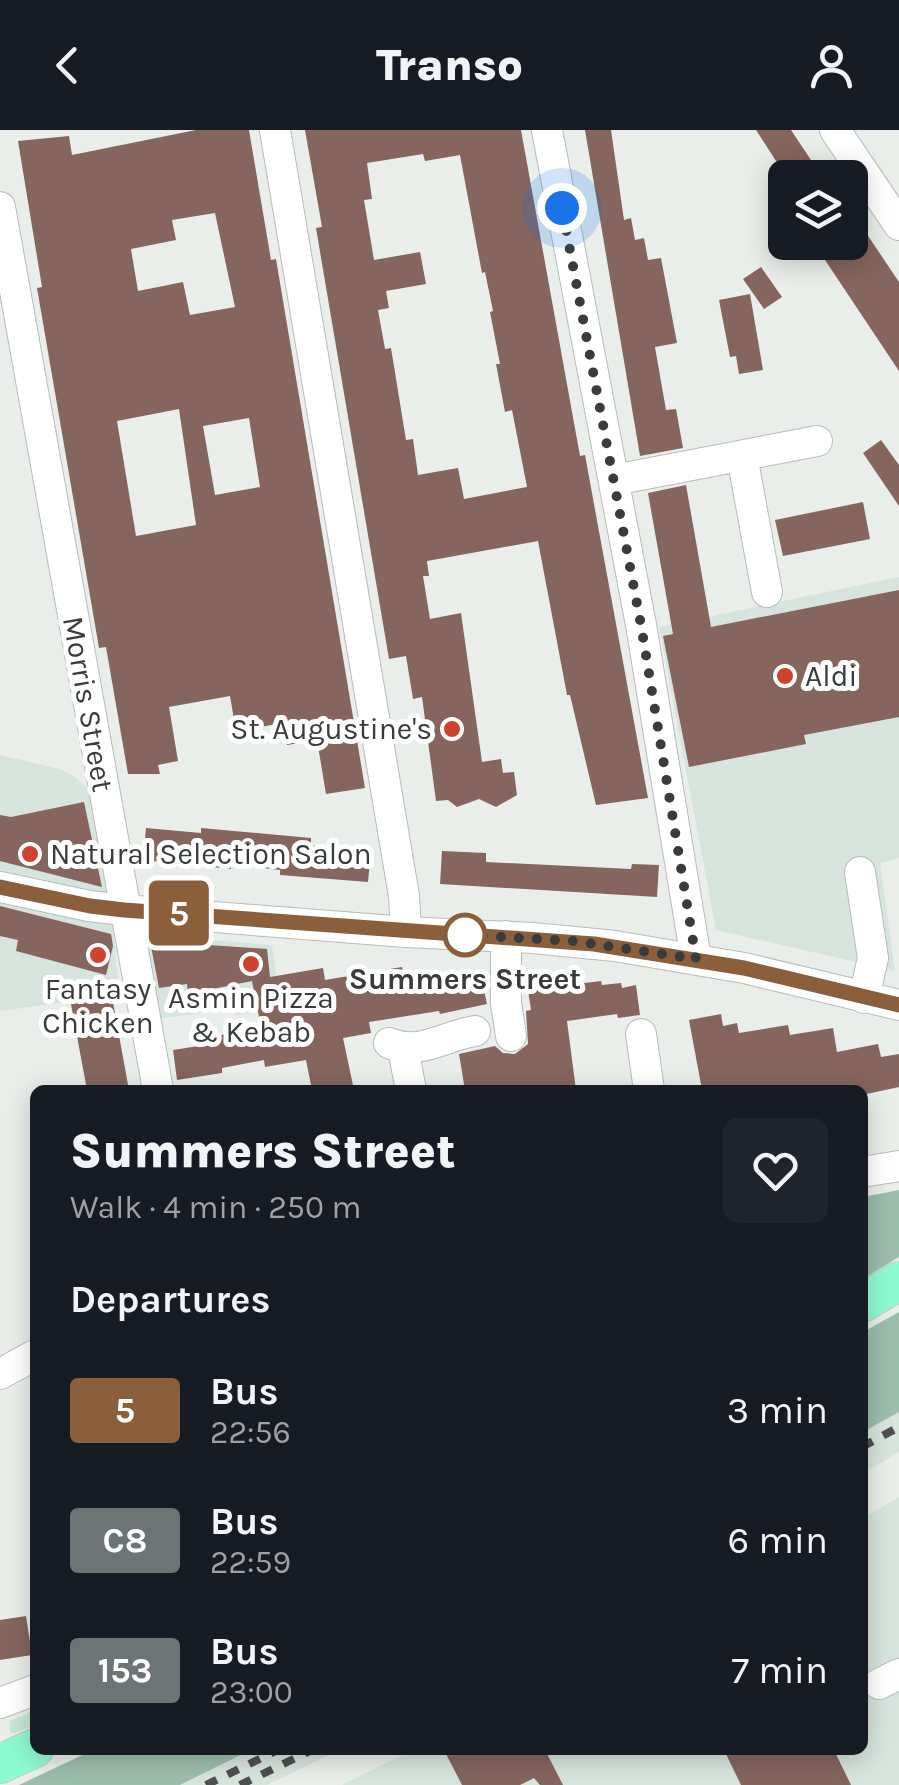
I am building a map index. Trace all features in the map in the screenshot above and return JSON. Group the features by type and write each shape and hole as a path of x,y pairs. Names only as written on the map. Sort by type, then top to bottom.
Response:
{"main road":[{"path":"868,1299 899,1281"},
{"path":"0,1764 30,1750"}],"street":[{"path":"275,130 404,896 406,932"},
{"path":"547,130 614,480 696,959"},
{"path":"835,130 899,225"},
{"name":"Morris Street","path":"0,207 48,499 157,1085"},
{"path":"614,480 817,441"},
{"path":"742,456 767,592"},
{"path":"860,872 872,958 864,998"},
{"path":"0,888 124,910 573,941 696,959 899,1006"},
{"path":"506,936 506,1004 512,1036"},
{"path":"408,1085 396,1046 435,1044 475,1032"},
{"path":"641,1034 648,1085"},
{"path":"868,1171 899,1166"},
{"path":"0,1374 30,1357"},
{"path":"0,1704 30,1692"}],"shaded area":[{"path":"899,577 899,858 880,863 895,971 716,930 659,627"},
{"path":"0,755 60,769 90,790 109,884 119,995 0,1011"},
{"path":"143,935 272,945 281,1010 236,1015 228,1009 158,1019"},
{"path":"899,1412 899,1452 868,1470 868,1429"},
{"path":"899,1497 899,1785 342,1785 402,1755 868,1755 868,1515"},
{"path":"242,1755 329,1755 267,1785 181,1785"}],"green space":[{"path":"899,1190 899,1257 868,1276 868,1196"},
{"path":"899,1312 899,1412 868,1429 868,1329"},
{"path":"30,1713 30,1727 13,1734 9,1721"},
{"path":"82,1755 241,1755 180,1785 19,1785"}],"building":[{"path":"196,130 249,130 271,260 276,259 365,788 326,794 317,740 287,745 283,723 236,731 230,696 169,707 178,761 158,765 160,774 128,774 106,647 99,648 37,288 42,287 18,141 69,136 72,155","holes":["215,213 235,307 190,315 183,282 138,291 131,249 176,240 172,220","179,409 196,525 136,536 117,421","249,418 260,487 215,495 203,426"]},
{"path":"305,130 521,130 648,798 596,805 567,695 538,541 427,561 429,576 423,576 430,619 461,613 482,762 501,759 503,773 514,772 517,795 496,807 479,799 457,807 448,800 436,801 422,697 413,699 406,656 389,659 316,228 322,227","holes":["423,154 425,161 460,155 493,311 490,312 500,364 496,364 505,412 512,410 527,487 464,499 458,468 418,475 413,439 406,440 391,348 385,349 378,310 389,308 386,291 426,284 420,252 374,260 364,200 372,199 367,163"]},
{"path":"585,130 611,130 624,220 631,218 635,240 644,238 648,260 661,258 677,343 655,347 666,410 676,409 683,448 640,456"},
{"path":"756,130 791,130 811,160 775,160"},
{"path":"868,236 899,282 899,371 825,260 868,260"},
{"path":"761,267 782,297 764,309 743,279"},
{"path":"750,294 763,370 739,374 736,356 730,357 719,300"},
{"path":"881,440 899,465 899,506 863,453"},
{"name":"Aldi","path":"686,485 711,627 899,590 899,717 804,735 806,744 689,767 663,636 673,634 648,493"},
{"path":"863,502 870,539 783,556 775,520"},
{"path":"84,802 102,887 0,861 0,815 11,817"},
{"path":"146,828 201,833 201,828 311,838 311,845 371,850 368,882 280,875 280,870 256,867 231,865 231,869 143,860"},
{"path":"442,851 486,853 486,862 631,869 632,864 659,865 657,897 440,884"},
{"path":"0,906 111,934 113,946 106,975 16,951 18,940 0,936"},
{"path":"150,941 267,949 270,977 323,968 325,980 402,967 403,976 424,973 426,985 471,976 472,983 482,981 487,1004 369,1022 371,1033 343,1038 353,1085 311,1085 306,1060 265,1067 264,1060 222,1068 222,1073 177,1080 173,1050 218,1043 216,1036 261,1027 252,981 188,994 187,984 159,988"},
{"path":"601,981 602,985 621,983 622,988 636,985 640,1015 567,1021 575,1085 464,1085 459,1054 495,1046 503,1053 515,1054 528,1044 528,990"},
{"path":"112,997 128,1085 86,1085 71,1004"},
{"path":"721,1014 723,1026 737,1023 739,1033 788,1025 790,1035 833,1028 837,1052 878,1044 881,1057 899,1054 899,1087 868,1094 868,1085 701,1085 689,1020"},
{"path":"26,1616 30,1655 0,1660 0,1620"},
{"path":"447,1755 548,1755 563,1785 540,1785 534,1778 520,1785 462,1785"},
{"path":"726,1755 836,1755 851,1785 741,1785"}],"railway":[{"path":"868,1444 899,1427"},
{"path":"206,1785 268,1755"},
{"path":"240,1785 302,1755"}],"bus line":[{"name":"5","path":"0,887 124,910 616,946 744,968 899,1005"}],"place":[{"name":"Aldi","path":"785,676"},
{"name":"St. Augustine's","path":"452,729"},
{"name":"Natural Selection Salon","path":"30,854"},
{"name":"Summers Street","path":"465,935"},
{"name":"Fantasy Chicken","path":"98,955"},
{"name":"Asmin Pizza & Kebab","path":"251,964"}],"route":[{"path":"465,935 573,941 696,959 641,625 562,208"}]}
